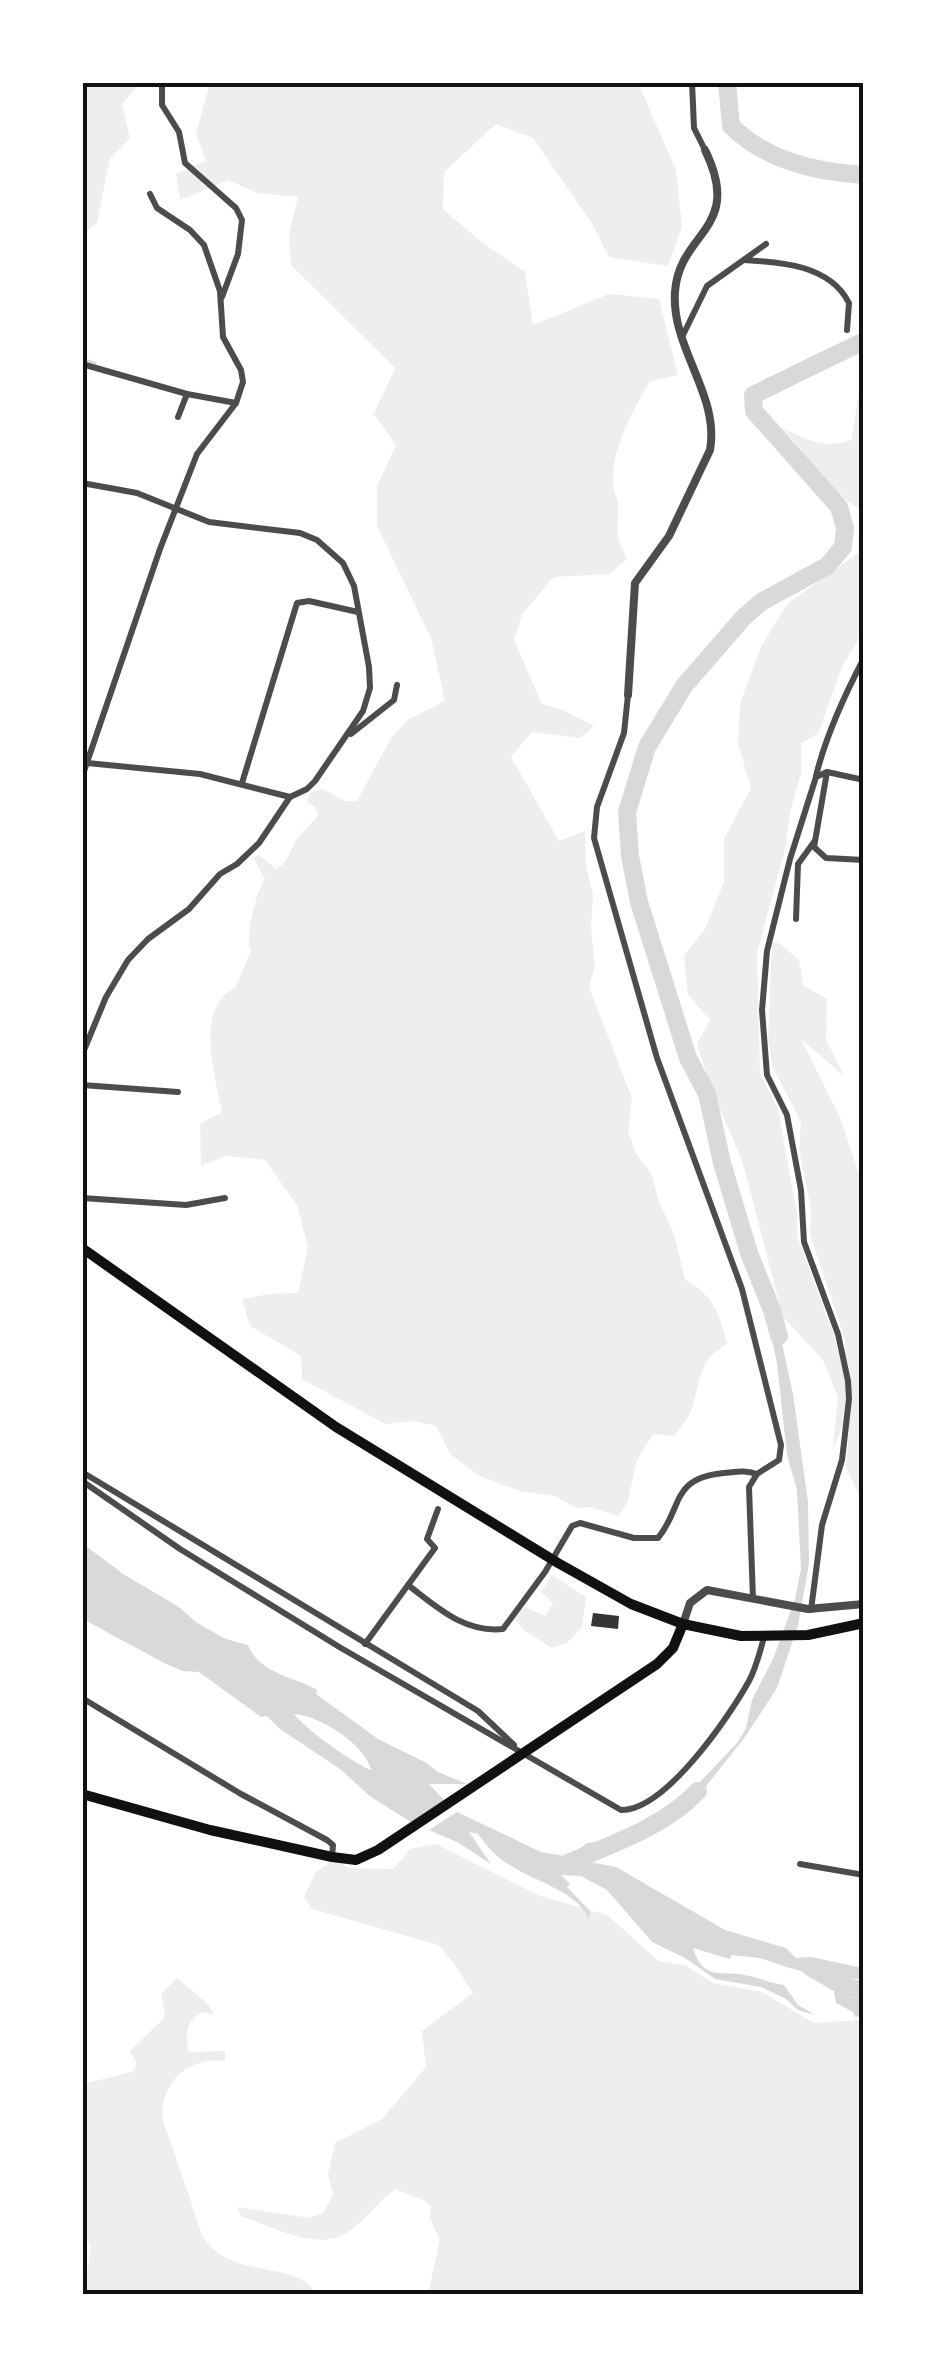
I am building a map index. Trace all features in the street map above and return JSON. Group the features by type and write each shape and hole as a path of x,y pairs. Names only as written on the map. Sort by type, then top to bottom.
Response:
{"highway":[{"path":"82,1248 292,1398 620,1598 683,1624 728,1634 801,1636 864,1624"},
{"path":"82,1794 210,1830 356,1860 378,1850 662,1661 683,1624"}],"street":[{"path":"162,82 162,105 179,132 185,164 236,208 242,220 238,254 222,299"},
{"path":"692,82 694,128 716,179 717,200 710,223 684,260 676,280 675,302 712,418 712,438 669,536 635,583 624,733 598,807 594,838 657,1058 699,1165 756,1338 782,1450 776,1462 756,1474 748,1494 753,1601"},
{"path":"82,776 202,444 236,403 243,382 224,337 222,299 200,240 157,208 150,194"},
{"path":"683,335 707,286 766,244"},
{"path":"744,260 802,266 832,284 849,303 847,330"},
{"path":"82,364 188,394 236,403"},
{"path":"178,417 188,394"},
{"path":"82,483 125,490 209,522 284,530 317,540 349,572 369,667 369,693 363,711 316,781 307,790 290,796 200,774 87,763"},
{"path":"242,783 297,603 309,601 358,612"},
{"path":"810,1610 822,1525 842,1460 848,1381 838,1334 804,1242 801,1190 787,1114 767,1075 762,1010 767,951 790,859 826,737 838,719 864,658"},
{"path":"342,741 394,700 397,685"},
{"path":"816,776 828,772 864,780"},
{"path":"828,772 814,848 822,856 864,860"},
{"path":"82,1055 106,996 128,960 148,939 192,906 220,874 259,844 290,796"},
{"path":"796,919 798,864 814,842"},
{"path":"82,1085 178,1092"},
{"path":"82,1198 186,1205 225,1198"},
{"path":"408,1585 460,1622 503,1629 553,1560 572,1526 580,1523 634,1538 658,1538 680,1496 697,1478 745,1471 756,1474"},
{"path":"82,1472 478,1712 522,1753"},
{"path":"82,1480 180,1549 611,1806 626,1810 636,1808 668,1786 720,1723 752,1674 767,1637"},
{"path":"365,1644 435,1548 428,1536 438,1509"},
{"path":"683,1624 690,1604 707,1590 810,1610 864,1604"},
{"path":"82,1698 241,1794 328,1840 332,1857"},
{"path":"800,1864 864,1875"}],"shaded area":[{"path":"83,82 140,83 122,104 130,138 110,158 97,223 83,234"},
{"path":"210,82 638,83 676,170 682,227 668,266 609,257 593,225 533,138 496,124 444,172 443,209 525,272 533,325 609,294 659,299 678,375 650,381 624,430 616,457 613,484 618,503 618,533 627,559 609,574 554,577 522,614 514,640 542,704 594,726 580,738 532,732 511,757 559,841 585,831 586,865 593,895 595,966 589,987 632,1098 628,1131 636,1154 651,1173 674,1234 685,1279 714,1306 727,1344 706,1364 691,1412 674,1436 653,1434 637,1460 627,1503 618,1516 591,1507 576,1508 555,1496 520,1491 480,1476 451,1455 436,1426 413,1421 385,1424 302,1379 301,1356 250,1326 242,1299 298,1293 308,1247 297,1205 265,1160 226,1156 201,1166 200,1124 222,1112 212,1062 211,1026 215,1010 222,997 235,988 251,951 252,915 265,879 253,858 259,855 276,869 281,866 300,835 318,816 315,807 307,802 311,792 323,789 345,801 357,801 391,738 409,719 445,701 431,638 377,526 377,486 396,445 374,414 395,368 291,265 289,234 298,197 257,193 228,180 180,200 176,174 206,161 196,134"},
{"path":"863,369 863,632 842,667 818,734 801,743 801,773 786,845 757,953 760,1073 778,1109 797,1214 797,1236 834,1335 843,1371 845,1339 810,1234 811,1208 799,1150 801,1122 773,1068 768,1040 772,943 779,943 799,960 803,985 827,999 826,1039 844,1076 801,1039 841,1120 863,1186 863,1504 846,1467 849,1428 844,1423 833,1449 838,1397 823,1360 783,1317 742,1160 712,1091 697,1044 710,1020 688,995 684,956 705,929 724,882 724,839 751,788 738,744 740,703 761,647 787,604 858,553 860,510 832,489 783,428 824,444 851,440"},
{"path":"749,1253 780,1334 808,1502 809,1564 798,1625 777,1688 745,1737 699,1795 686,1806 672,1808 640,1837 590,1848 580,1860 616,1867 725,1930 786,1948 796,1958 811,1957 863,1968 863,1979 837,1978 759,1958 732,1955 730,1959 693,1948 708,1970 784,1985 798,2005 815,2015 798,2010 786,1999 761,1987 715,1979 652,1942 607,1890 581,1876 561,1875 590,1911 589,1920 576,1902 503,1860 478,1834 469,1832 491,1864 459,1843 429,1830 457,1812 541,1852 571,1857 587,1843 618,1839 645,1825 697,1785 738,1742 746,1728 752,1700 773,1659 795,1599 801,1569 797,1490 787,1455 777,1363"},
{"path":"82,1543 197,1623 226,1639 248,1645 270,1669 317,1690 316,1694 378,1739 467,1784 429,1784 444,1800 411,1822 371,1797 340,1769 267,1716 261,1717 199,1672 166,1664 83,1619","holes":["294,1714 351,1742 371,1770 330,1745"]},
{"path":"552,1575 586,1597 582,1628 567,1643 552,1648 514,1619 525,1607 545,1616 553,1603 541,1592"},
{"path":"436,1844 540,1896 607,1915 659,1961 685,1965 713,1983 762,1992 814,2023 863,2020 863,2294 428,2294 440,2240 430,2218 431,2207 423,2200 396,2189 348,2232 323,2240 294,2236 241,2216 237,2207 310,2218 324,2212 333,2194 328,2175 335,2143 382,2119 426,2067 422,2031 473,1993 438,1945 312,1909 304,1897 316,1872 334,1860 349,1868 393,1869 410,1849"},
{"path":"177,1978 207,2003 215,2015 203,2012 193,2019 187,2034 188,2052 225,2051 225,2061 198,2063 178,2076 163,2108 163,2121 201,2233 218,2253 233,2261 296,2277 315,2294 87,2294 84,2289 91,2247 82,2229 83,2084 135,2071 136,2061 130,2051 163,2019 161,1994"},
{"path":"834,1992 863,2000 863,2016 855,2017 836,2003"}],"building":[{"path":"593,1613 619,1616 618,1629 591,1626"}],"waterway":[{"path":"727,82 731,126 745,138 793,162 864,175"},
{"path":"779,1336 722,1163 707,1094 688,1058 639,902 627,812 647,747 684,686 761,602 827,566 843,547 845,528 839,507 754,411 753,395 864,341"},
{"path":"82,359 95,363"},
{"path":"568,1863 654,1825 698,1791"},
{"path":"810,1967 843,1986 864,1991"}]}
